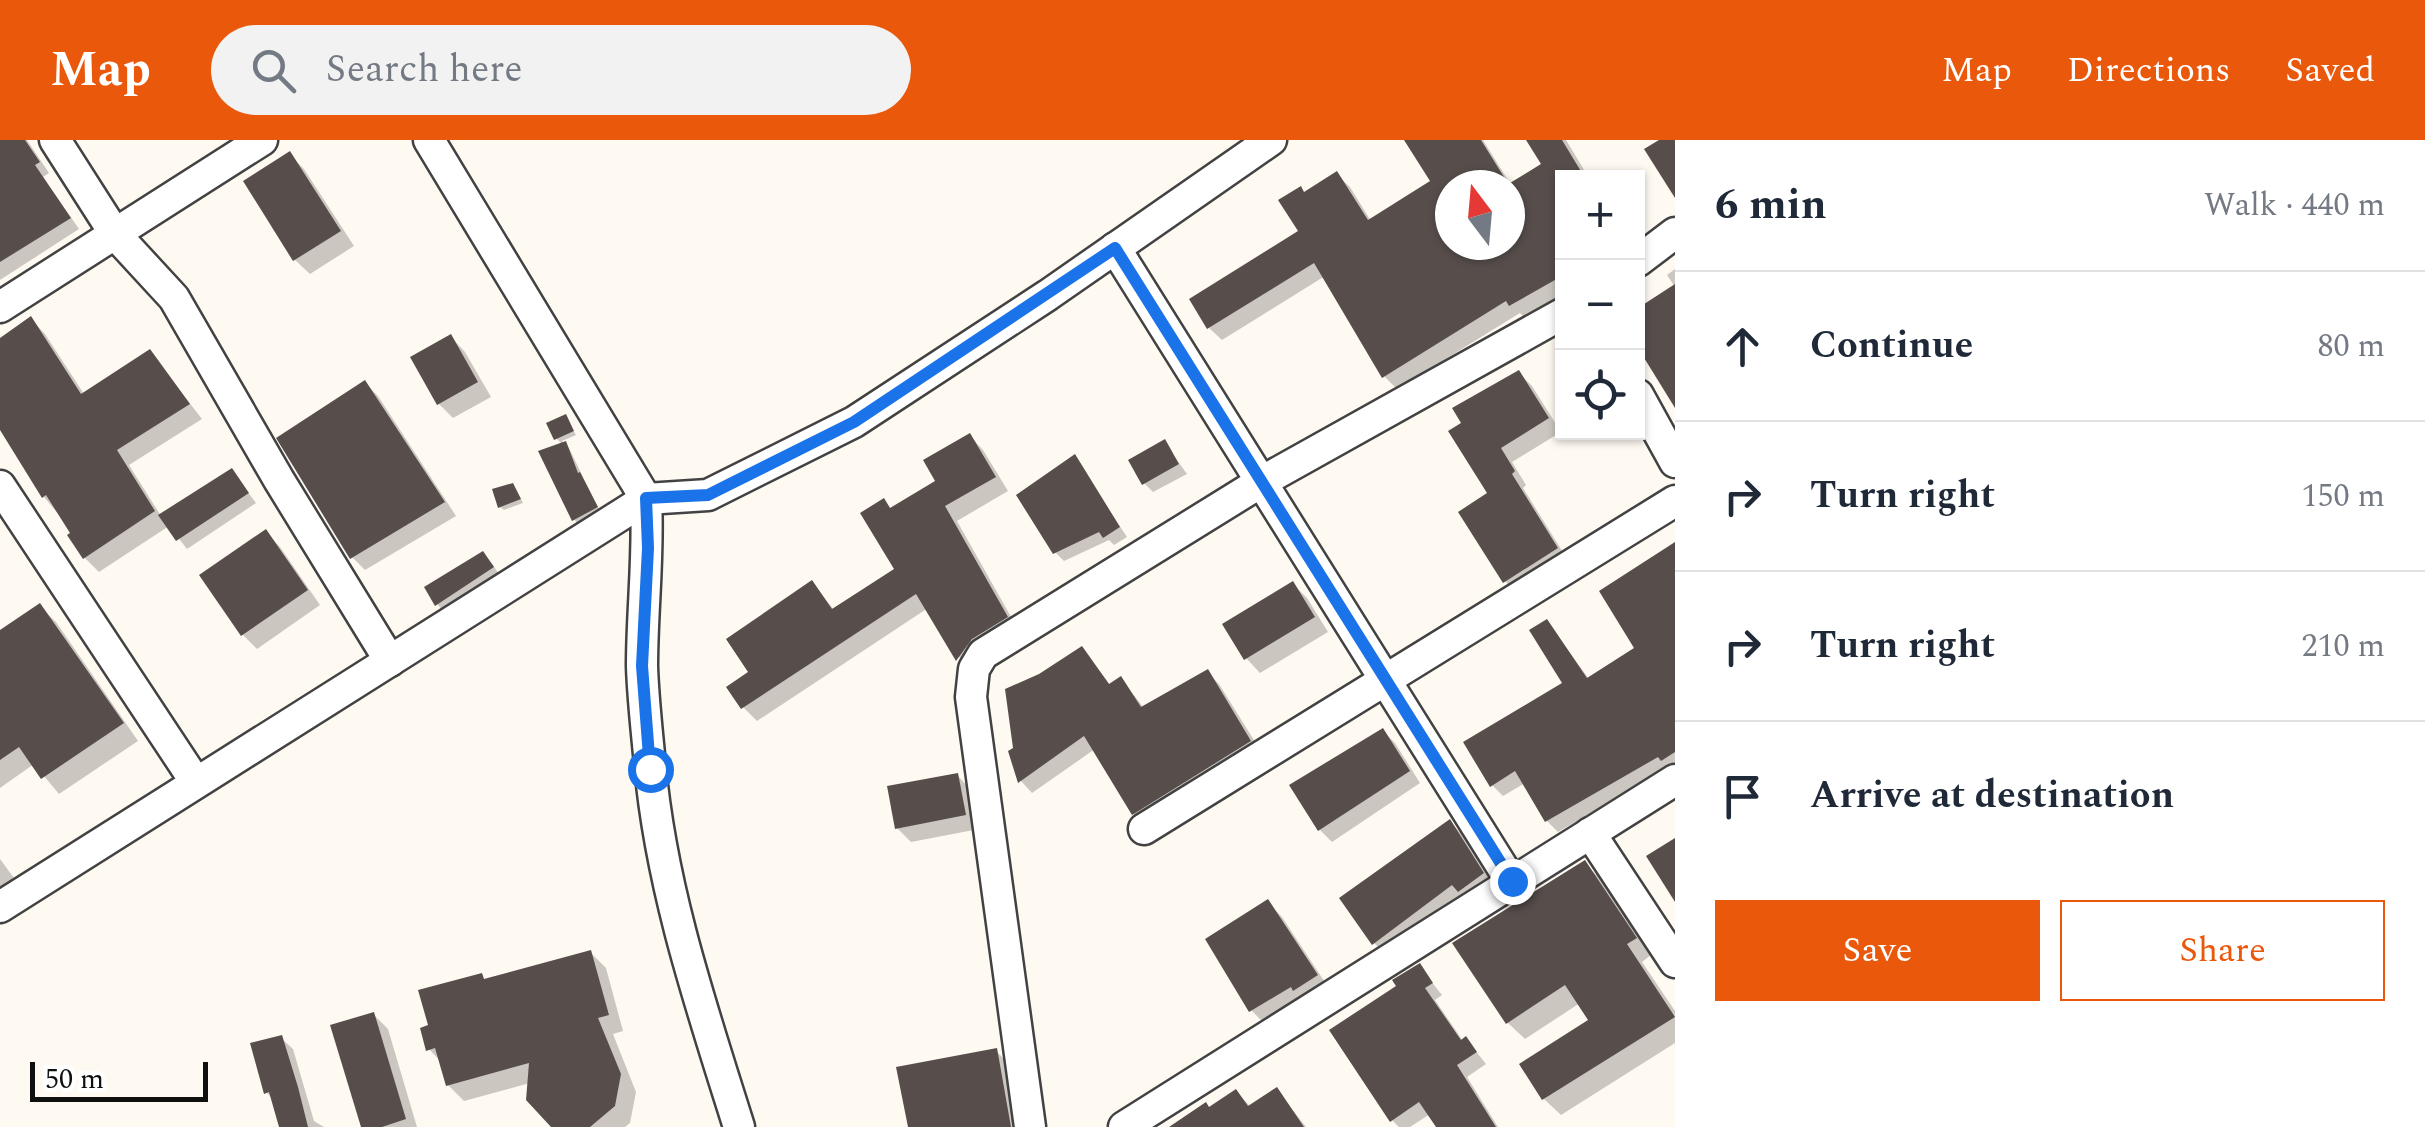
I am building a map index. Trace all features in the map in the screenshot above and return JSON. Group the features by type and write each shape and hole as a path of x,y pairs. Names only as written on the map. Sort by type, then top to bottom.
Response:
{"street":[{"path":"55,140 115,234 174,298 279,480 390,660"},
{"path":"0,307 262,140"},
{"path":"430,140 646,498 648,548 642,666 650,769 668,882 696,990 739,1127"},
{"path":"0,907 646,498 708,495 854,422 1271,140"},
{"path":"1639,260 1675,232"},
{"path":"1115,248 1512,881"},
{"path":"1030,1127 972,697 974,669 982,654 1260,482 1555,318"},
{"path":"1645,408 1675,462"},
{"path":"0,486 195,781"},
{"path":"1144,829 1675,502"},
{"path":"1124,1127 1675,780"},
{"path":"1590,832 1675,962"}],"building":[{"path":"0,140 25,140 40,162 35,165 71,218 0,262"},
{"path":"1404,140 1481,140 1500,170 1435,170 1435,260 1525,260 1525,174 1541,164 1526,140 1562,140 1580,170 1555,170 1555,280 1509,306 1506,301 1382,378 1314,263 1207,329 1189,299 1298,231 1278,200 1301,186 1304,192 1337,171 1368,220 1430,181"},
{"path":"1659,140 1675,140 1675,198 1644,149"},
{"path":"290,151 341,231 293,261 243,181"},
{"path":"1675,284 1675,408 1645,359 1645,303"},
{"path":"31,316 81,394 150,349 190,404 117,450 155,511 83,559 46,495 42,498 0,430 0,338"},
{"path":"451,334 478,382 437,405 410,357"},
{"path":"1519,370 1549,418 1501,448 1515,471 1512,474 1558,548 1503,583 1458,512 1487,493 1448,431 1461,423 1452,408"},
{"path":"365,380 445,502 350,559 276,438"},
{"path":"566,414 574,431 554,440 546,423"},
{"path":"970,433 996,477 945,506 1008,617 972,639 956,661 916,594 741,709 726,687 748,672 726,639 812,580 832,609 894,569 860,513 884,498 890,508 935,481 923,460"},
{"path":"1165,439 1179,464 1142,485 1128,460"},
{"path":"566,441 578,473 598,507 572,521 538,451"},
{"path":"1075,454 1120,527 1103,538 1099,532 1053,554 1016,495"},
{"path":"232,468 249,493 176,541 158,515"},
{"path":"513,483 521,499 498,508 492,489"},
{"path":"266,529 308,590 241,636 199,575"},
{"path":"1675,542 1675,752 1661,761 1658,757 1545,822 1515,771 1490,787 1463,742 1562,683 1529,630 1547,619 1587,678 1634,648 1599,591"},
{"path":"483,551 494,567 435,606 424,587"},
{"path":"1293,581 1315,617 1244,660 1222,624"},
{"path":"40,603 124,723 41,779 19,747 0,760 0,630"},
{"path":"1082,646 1109,684 1121,676 1141,707 1208,669 1251,741 1132,815 1084,736 1018,783 1008,751 1013,748 1005,689 1039,674"},
{"path":"1383,728 1410,771 1318,831 1289,785"},
{"path":"958,773 966,815 895,829 887,786"},
{"path":"1450,819 1484,873 1458,892 1452,885 1372,945 1339,898"},
{"path":"1675,838 1675,902 1646,856"},
{"path":"1585,860 1637,938 1627,944 1675,1017 1542,1100 1519,1064 1588,1020 1565,985 1506,1024 1452,943"},
{"path":"1268,899 1318,975 1249,1012 1205,939"},
{"path":"591,950 609,1015 598,1018 621,1074 615,1106 590,1127 551,1127 526,1100 529,1063 446,1086 435,1048 426,1051 420,1028 428,1025 418,990 482,973 484,979"},
{"path":"1420,963 1433,983 1425,988 1461,1040 1466,1036 1477,1052 1457,1065 1496,1127 1436,1127 1419,1102 1390,1122 1329,1030 1396,986 1392,980"},
{"path":"374,1012 406,1119 382,1127 361,1127 330,1025"},
{"path":"282,1035 308,1127 279,1127 269,1092 264,1094 250,1043"},
{"path":"997,1048 1011,1127 908,1127 896,1067"},
{"path":"1277,1087 1304,1127 1169,1127 1206,1102 1209,1107 1236,1089 1248,1106"}],"route":[{"path":"650,769 642,666 648,548 646,498 708,495 854,422 1115,248 1512,881"}]}
